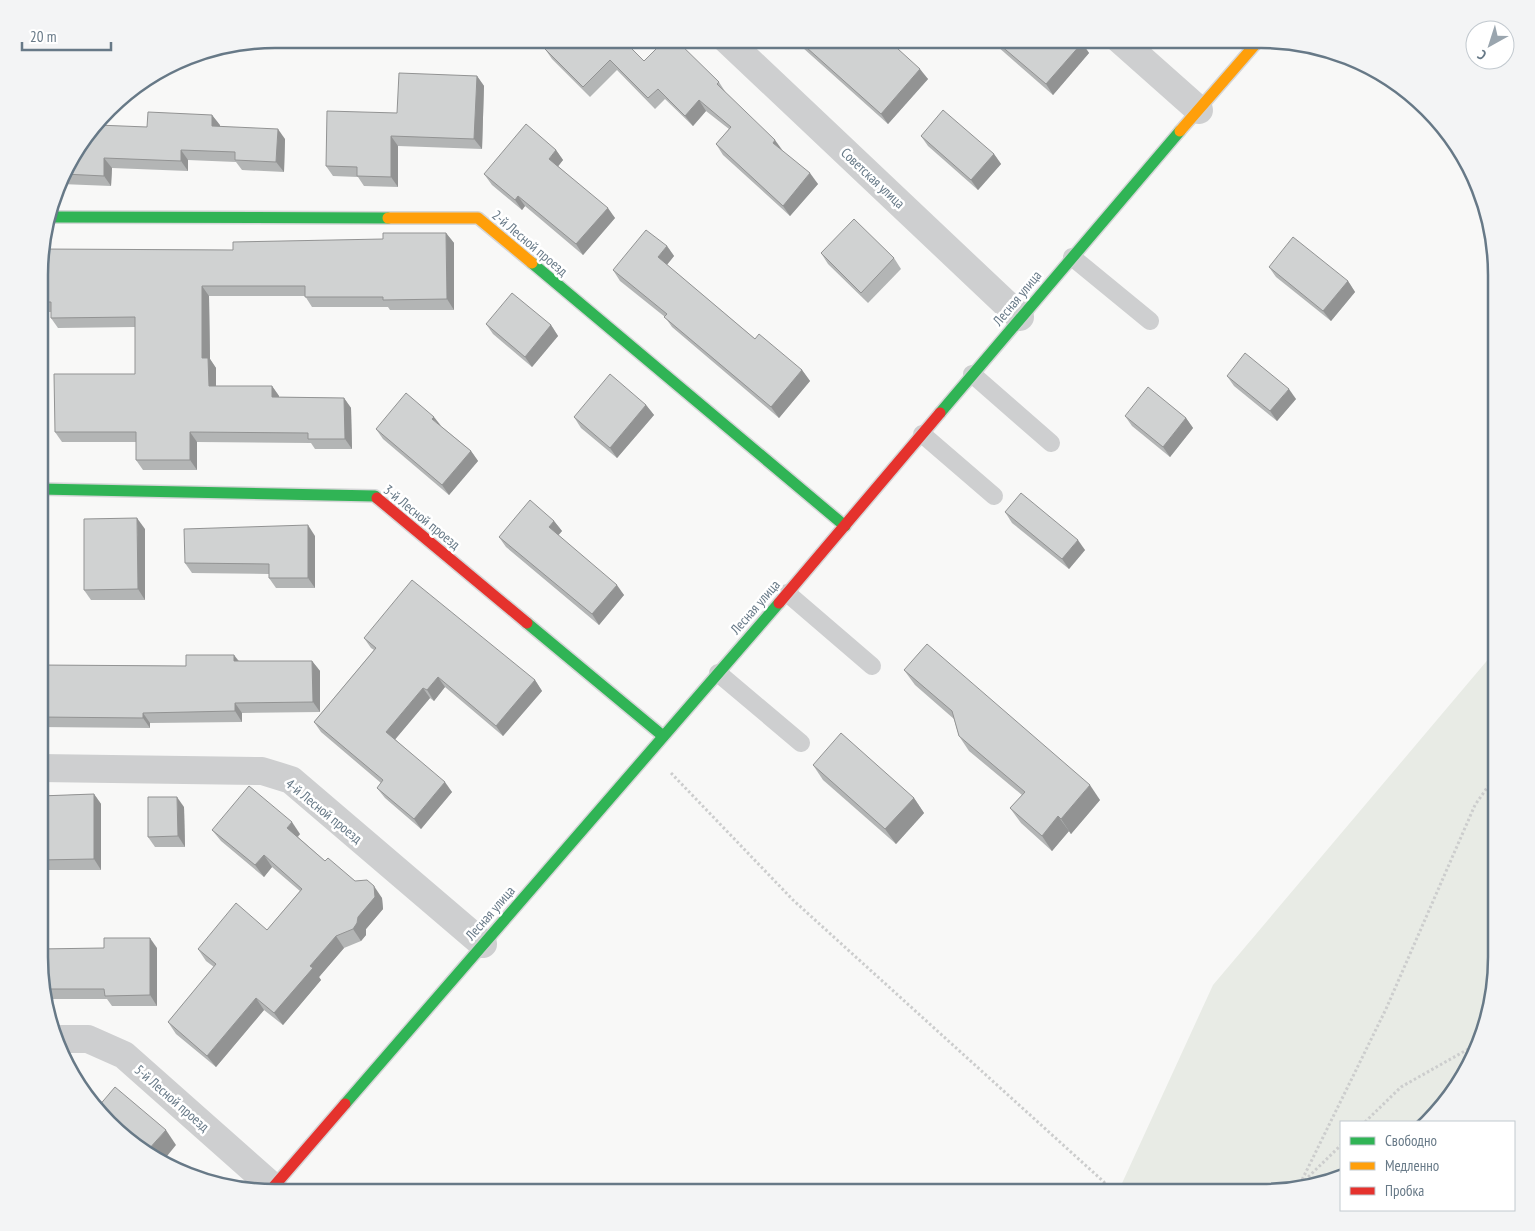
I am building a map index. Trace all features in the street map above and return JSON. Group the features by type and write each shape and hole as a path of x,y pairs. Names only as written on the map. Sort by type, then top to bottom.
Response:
{"street":[{"name":"Советская улица","path":"736,48 1020,317"},
{"path":"1129,48 1199,110"},
{"name":"Лесная улица","path":"275,1184 845,526 1020,317 1252,48"},
{"name":"2-й Лесной проезд","path":"55,217 478,218 845,526"},
{"name":"3-й Лесной проезд","path":"48,489 375,496 663,736"},
{"name":"4-й Лесной проезд","path":"48,768 262,771 290,780 483,944"},
{"name":"5-й Лесной проезд","path":"63,1039 88,1038 124,1055 265,1183"}],"lane":[{"path":"1072,257 1150,321"},
{"path":"972,374 1051,443"},
{"path":"922,434 994,496"},
{"path":"787,593 872,666"},
{"path":"718,673 801,743"}],"path":[{"path":"671,773 793,900 1104,1184"},
{"path":"1302,1180 1386,1009 1475,805 1488,786"},
{"path":"1366,1121 1401,1087 1467,1050"},
{"path":"1305,1179 1340,1146"}],"shaded area":[{"path":"1488,659 1488,956 1486,986 1480,1015 1470,1043 1457,1070 1441,1095 1417,1121 1340,1121 1340,1168 1319,1176 1290,1182 1260,1184 1122,1184 1213,985"}],"building":[{"path":"631,48 644,61 657,48 684,48 719,82 717,84 775,140 773,143 810,173 783,206 716,144 731,127 699,100 685,116 658,89 648,98 610,60 583,87 545,49"},
{"path":"807,48 897,48 920,69 881,114"},
{"path":"1004,48 1078,48 1046,84"},
{"path":"399,73 477,76 474,139 391,136 391,177 357,176 357,167 326,166 327,111 397,113"},
{"path":"943,110 994,154 971,180 921,136"},
{"path":"148,112 212,115 212,126 278,129 276,162 235,160 235,152 181,150 181,161 104,158 104,176 71,174 94,136 104,125 147,127"},
{"path":"526,124 556,150 549,159 608,208 576,244 518,196 515,200 484,174"},
{"path":"854,219 894,258 861,293 821,253"},
{"path":"646,230 667,246 658,257 755,339 759,334 802,370 771,407 664,317 667,314 613,270"},
{"path":"383,233 446,233 447,299 383,300 383,297 305,297 305,286 202,286 202,358 208,358 209,386 272,386 272,397 344,398 345,439 308,439 308,433 190,432 190,460 136,460 136,432 55,432 54,374 135,374 135,317 51,318 51,302 48,302 49,249 233,250 233,242 383,239"},
{"path":"1293,237 1348,281 1323,311 1269,267"},
{"path":"512,293 551,325 525,357 486,324"},
{"path":"1245,353 1289,389 1270,411 1227,376"},
{"path":"610,374 646,405 610,448 574,417"},
{"path":"1148,387 1186,418 1163,447 1125,416"},
{"path":"406,393 434,417 432,419 471,451 442,485 376,429"},
{"path":"1021,493 1078,540 1062,559 1005,512"},
{"path":"530,500 554,521 549,527 617,585 592,614 499,537"},
{"path":"137,518 138,589 84,590 84,519"},
{"path":"308,525 308,578 269,578 269,564 185,563 184,529"},
{"path":"412,580 535,680 496,726 438,677 427,690 423,688 386,732 445,782 414,819 377,788 383,780 314,722 376,648 364,638"},
{"path":"927,644 1090,785 1061,819 1058,816 1042,836 1010,808 1025,792 959,736 952,711 904,670"},
{"path":"186,655 234,655 234,661 312,661 313,702 235,703 235,711 143,713 143,718 48,717 48,665 186,666"},
{"path":"841,733 914,798 885,829 813,765"},
{"path":"249,786 292,822 287,828 325,861 328,858 355,881 367,880 374,886 375,897 358,917 353,929 336,936 310,966 313,968 274,1013 256,998 207,1056 168,1022 216,964 198,949 236,903 267,930 302,889 264,855 255,865 212,830"},
{"path":"94,794 94,859 48,860 48,796"},
{"path":"148,797 177,797 178,836 148,837"},
{"path":"104,938 150,938 150,995 105,996 104,989 50,989 48,949 104,948"},
{"path":"115,1087 166,1130 151,1147 136,1137 101,1103"}],"traffic: fast":[{"path":"940,413 1180,131"},
{"path":"55,217 388,218"},
{"path":"532,263 845,526"},
{"path":"48,489 375,496 377,498"},
{"path":"345,1104 779,603"},
{"path":"527,623 663,736"}],"traffic: slow":[{"path":"1180,131 1252,48"},
{"path":"388,218 478,218 532,263"}],"traffic: jam":[{"path":"779,603 940,413"},
{"path":"377,498 527,623"},
{"path":"276,1184 345,1104"}]}
